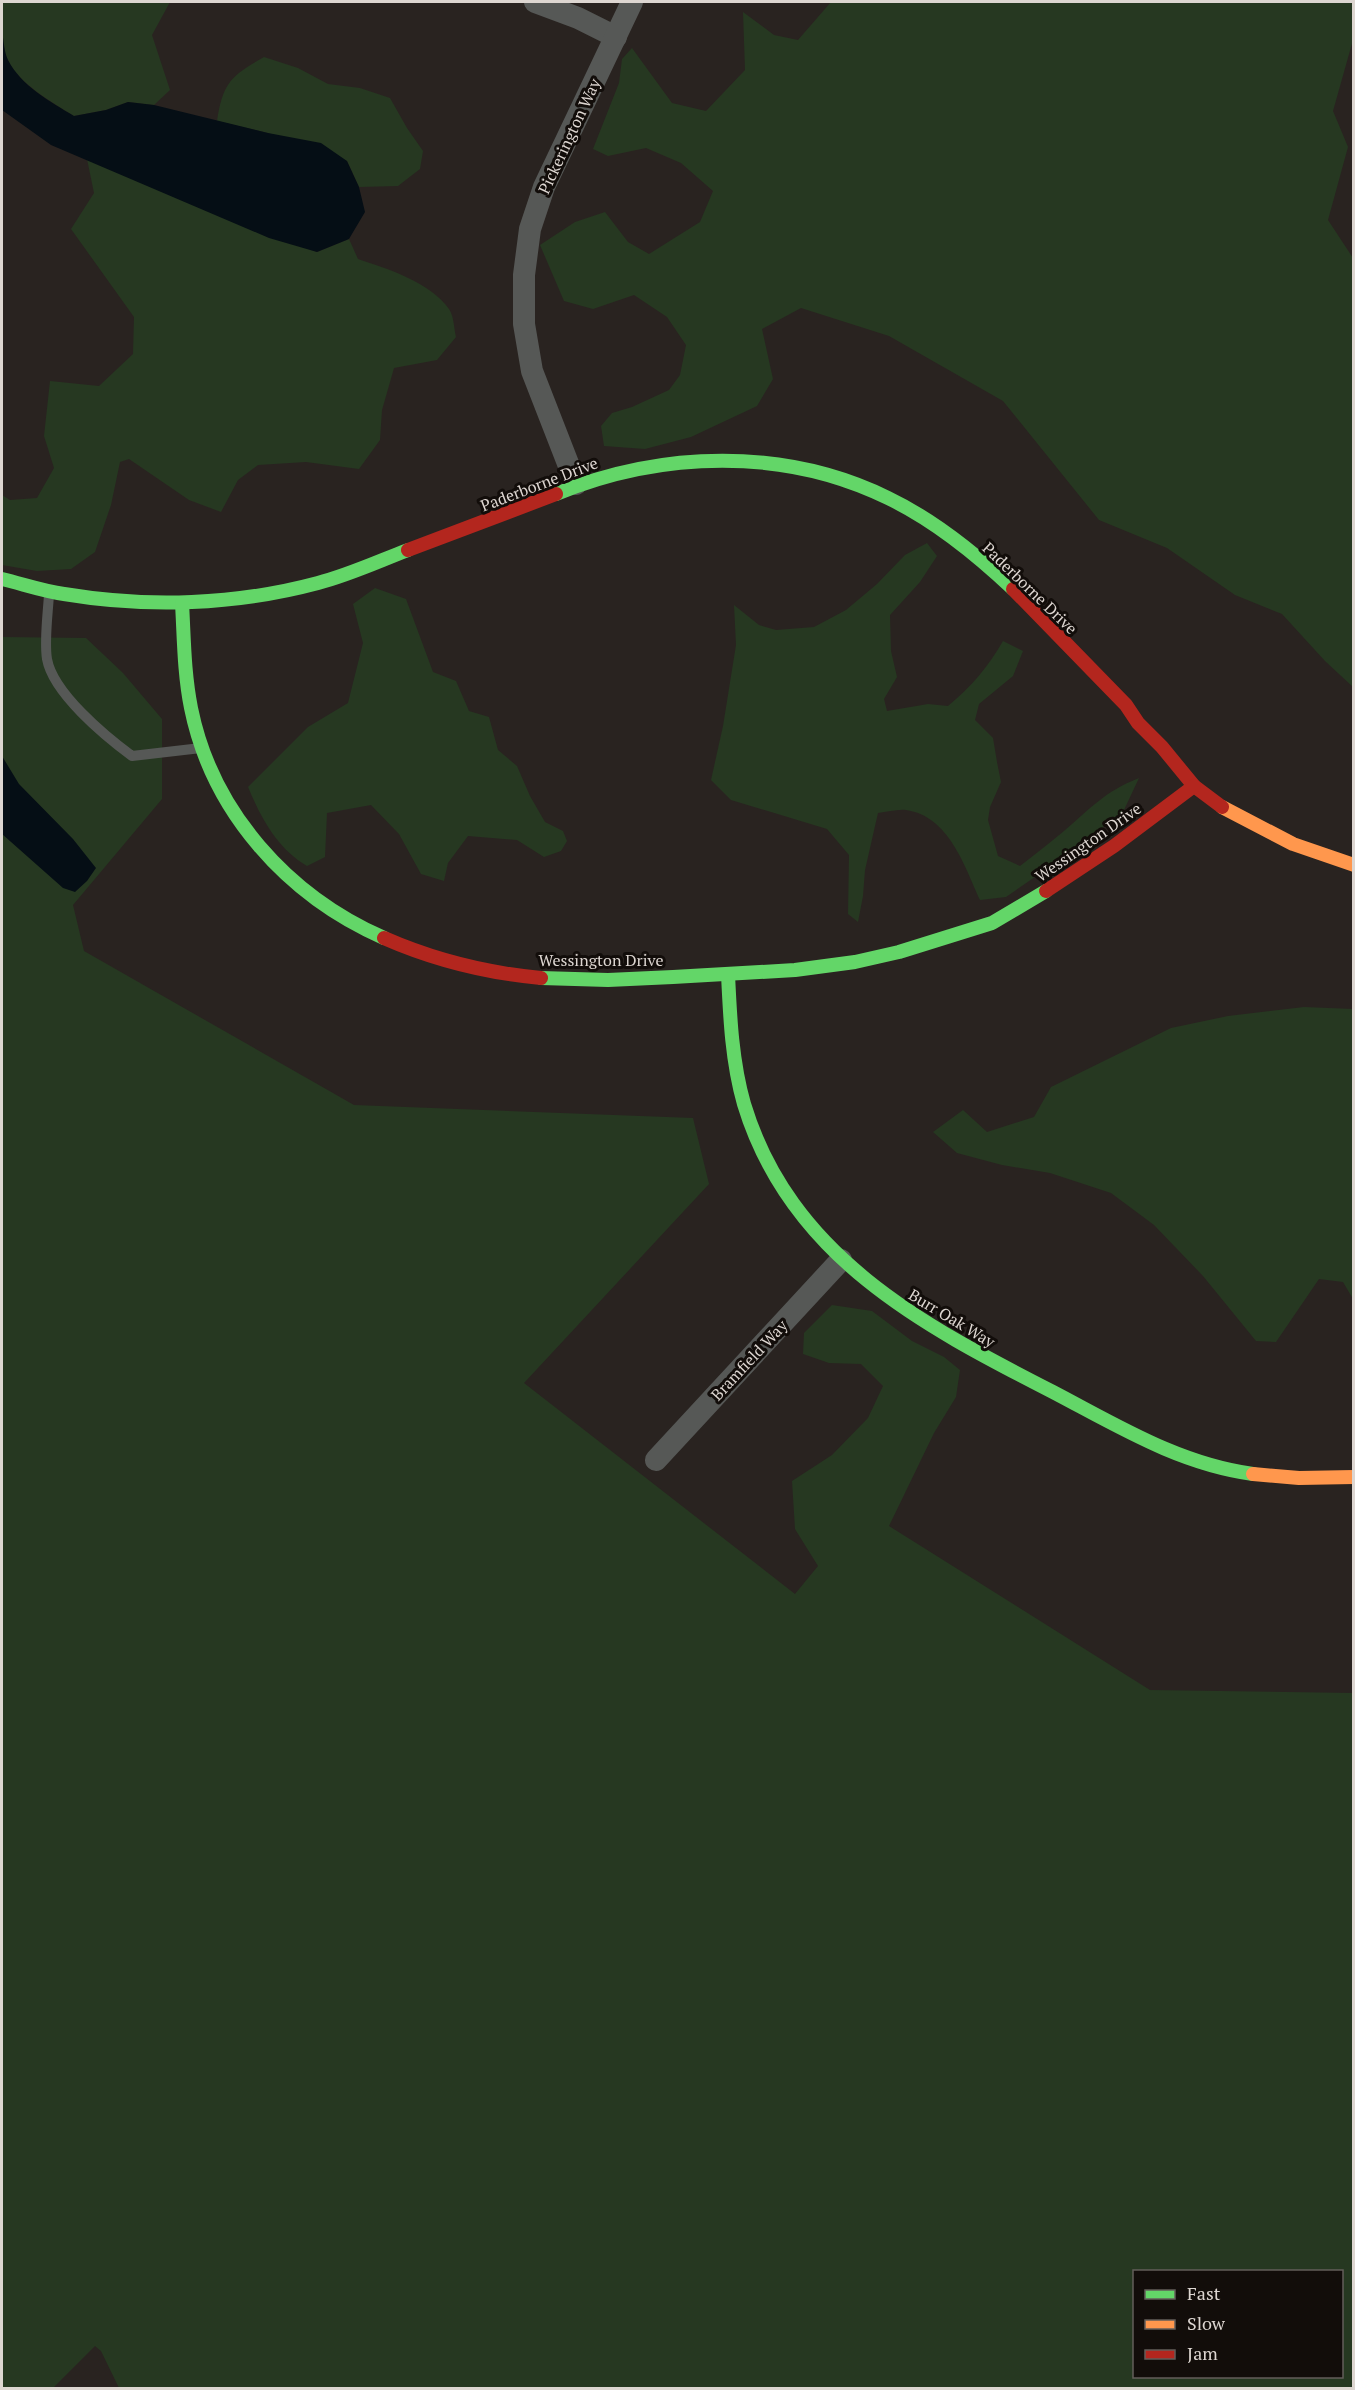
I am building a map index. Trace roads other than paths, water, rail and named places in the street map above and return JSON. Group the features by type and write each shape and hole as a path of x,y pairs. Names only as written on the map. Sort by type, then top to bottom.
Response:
{"street":[{"path":"535,2 578,18 616,37"},
{"name":"Pickerington Way","path":"576,484 532,371 524,324 524,275 530,229 543,187 632,2"},
{"name":"Paderborne Drive","path":"2,579 49,590 128,602 182,603 267,594 320,583 549,497 576,484 623,471 670,462 746,460 805,469 873,491 907,507 949,535 987,565 1126,705 1135,722 1162,747 1194,786 1244,820 1329,860 1353,865"},
{"name":"Wessington Drive","path":"182,603 187,685 202,748 232,812 261,850 284,874 318,903 375,936 409,950 453,963 524,976 582,980 728,974 857,962 893,953 992,922 1073,876 1194,786"},
{"name":"Burr Oak Way","path":"728,974 729,1030 735,1071 745,1110 758,1143 776,1179 798,1213 841,1260 895,1302 962,1345 1151,1443 1210,1466 1252,1474 1313,1479 1353,1476"},
{"name":"Bramfield Way","path":"656,1460 841,1260"}],"lane":[{"path":"49,590 47,658 54,678 75,705 132,756 202,748"}]}
